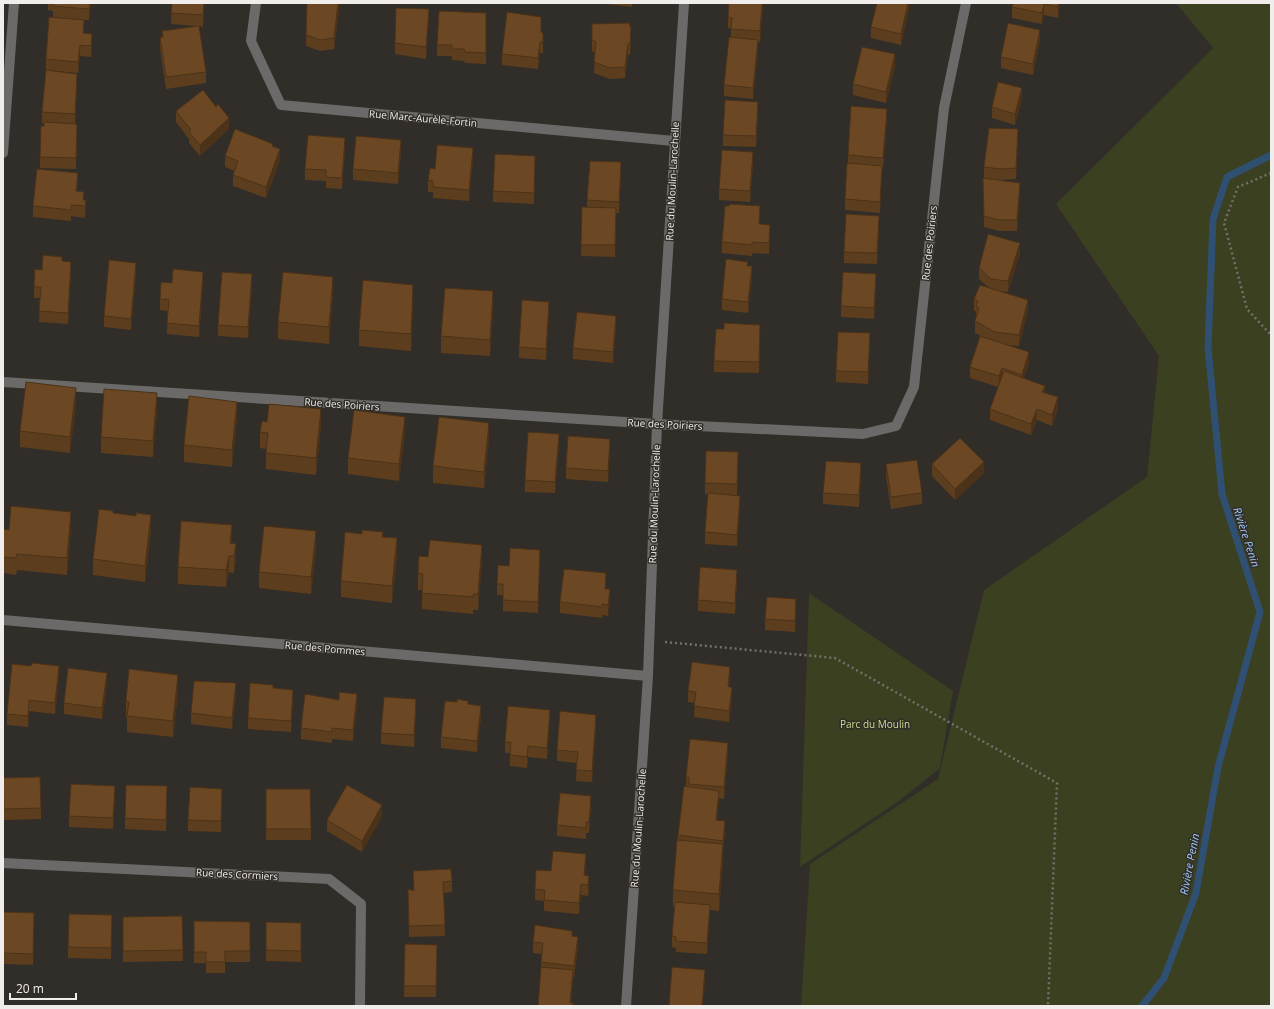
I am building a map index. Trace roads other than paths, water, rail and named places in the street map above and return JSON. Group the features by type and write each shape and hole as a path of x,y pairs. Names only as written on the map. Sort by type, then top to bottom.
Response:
{"street":[{"path":"3,153 14,3"},
{"name":"Rue Marc-Aurèle-Fortin","path":"256,3 251,41 281,105 674,140"},
{"name":"Rue du Moulin-Larochelle","path":"626,1006 648,676 658,424 674,140 684,3"},
{"name":"Rue des Poiriers","path":"3,382 658,424 863,434 896,426 914,387 944,108 966,3"},
{"name":"Rue des Pommes","path":"3,620 648,676"},
{"name":"Rue des Cormiers","path":"3,863 329,879 361,904 360,1006"}],"waterway":[{"name":"Rivière Penin","path":"1142,1006 1164,978 1196,893 1218,767 1260,612 1222,494 1208,348 1213,219 1227,177 1271,155"}],"park label":[{"name":"Parc du Moulin","path":"875,724"}]}
